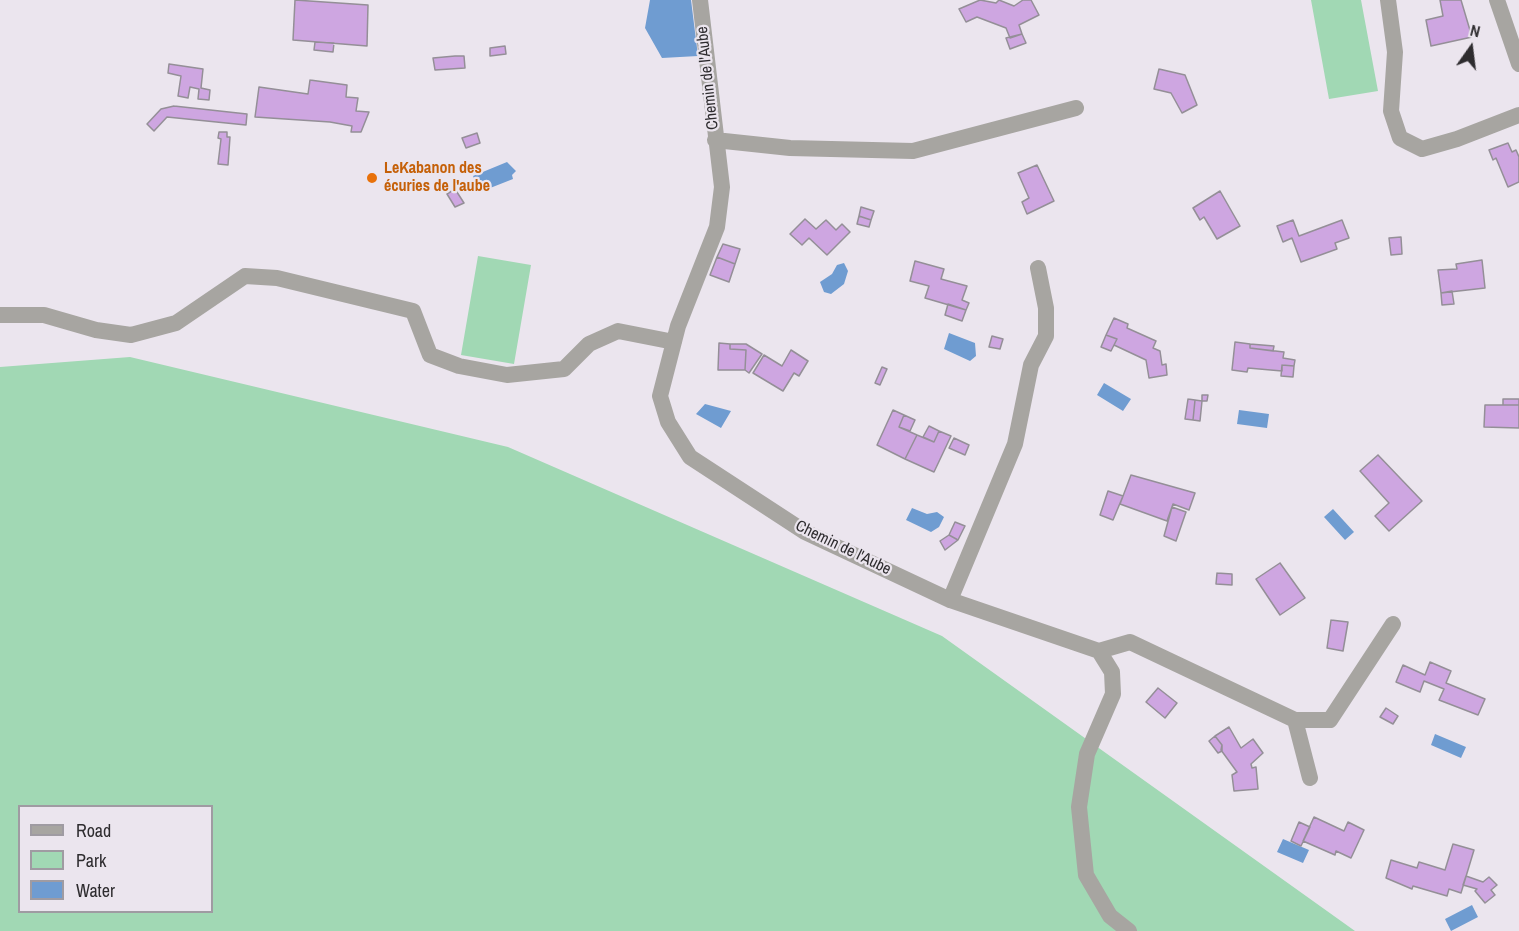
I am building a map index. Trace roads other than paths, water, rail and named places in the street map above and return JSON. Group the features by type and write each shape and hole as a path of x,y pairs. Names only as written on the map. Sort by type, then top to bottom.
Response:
{"street":[{"name":"Chemin de l'Aube","path":"700,0 722,187 717,227 674,342 660,396 668,422 690,457 805,532 950,600 1099,651"},
{"path":"1388,0 1395,52 1391,111 1400,138 1422,149 1457,139 1519,115"},
{"path":"1497,0 1519,64"},
{"path":"716,140 790,148 913,151 1076,108"},
{"path":"950,600 1015,444 1030,365 1046,336 1046,308 1038,267"},
{"path":"0,315 44,315 96,330 131,335 176,323 245,276 277,278 413,311 430,355 459,366 507,375 564,369 589,344 618,331 674,342"},
{"path":"1129,931 1110,916 1086,875 1079,807 1087,754 1113,694 1112,672 1099,651 1130,642 1295,720 1330,720 1393,624"},
{"path":"1295,720 1310,778"}],"water":[{"path":"650,0 691,0 698,56 662,58 645,28"},
{"path":"507,162 516,171 512,175 513,179 480,192 473,176"},
{"path":"844,263 848,271 844,284 831,294 824,292 820,282 832,274 837,265"},
{"path":"949,333 975,343 976,356 970,361 944,349"},
{"path":"1104,383 1131,399 1123,411 1097,395"},
{"path":"705,404 731,411 721,428 696,414"},
{"path":"1239,410 1269,414 1267,428 1237,424"},
{"path":"912,508 927,514 937,512 944,517 939,527 931,532 906,520"},
{"path":"1333,509 1354,532 1345,540 1324,517"},
{"path":"1435,734 1466,747 1461,758 1431,745"},
{"path":"1283,839 1309,850 1303,863 1277,852"},
{"path":"1472,905 1478,917 1451,931 1445,919"}],"place":[{"name":"LeKabanon des écuries de l'aube","path":"372,178"}]}
